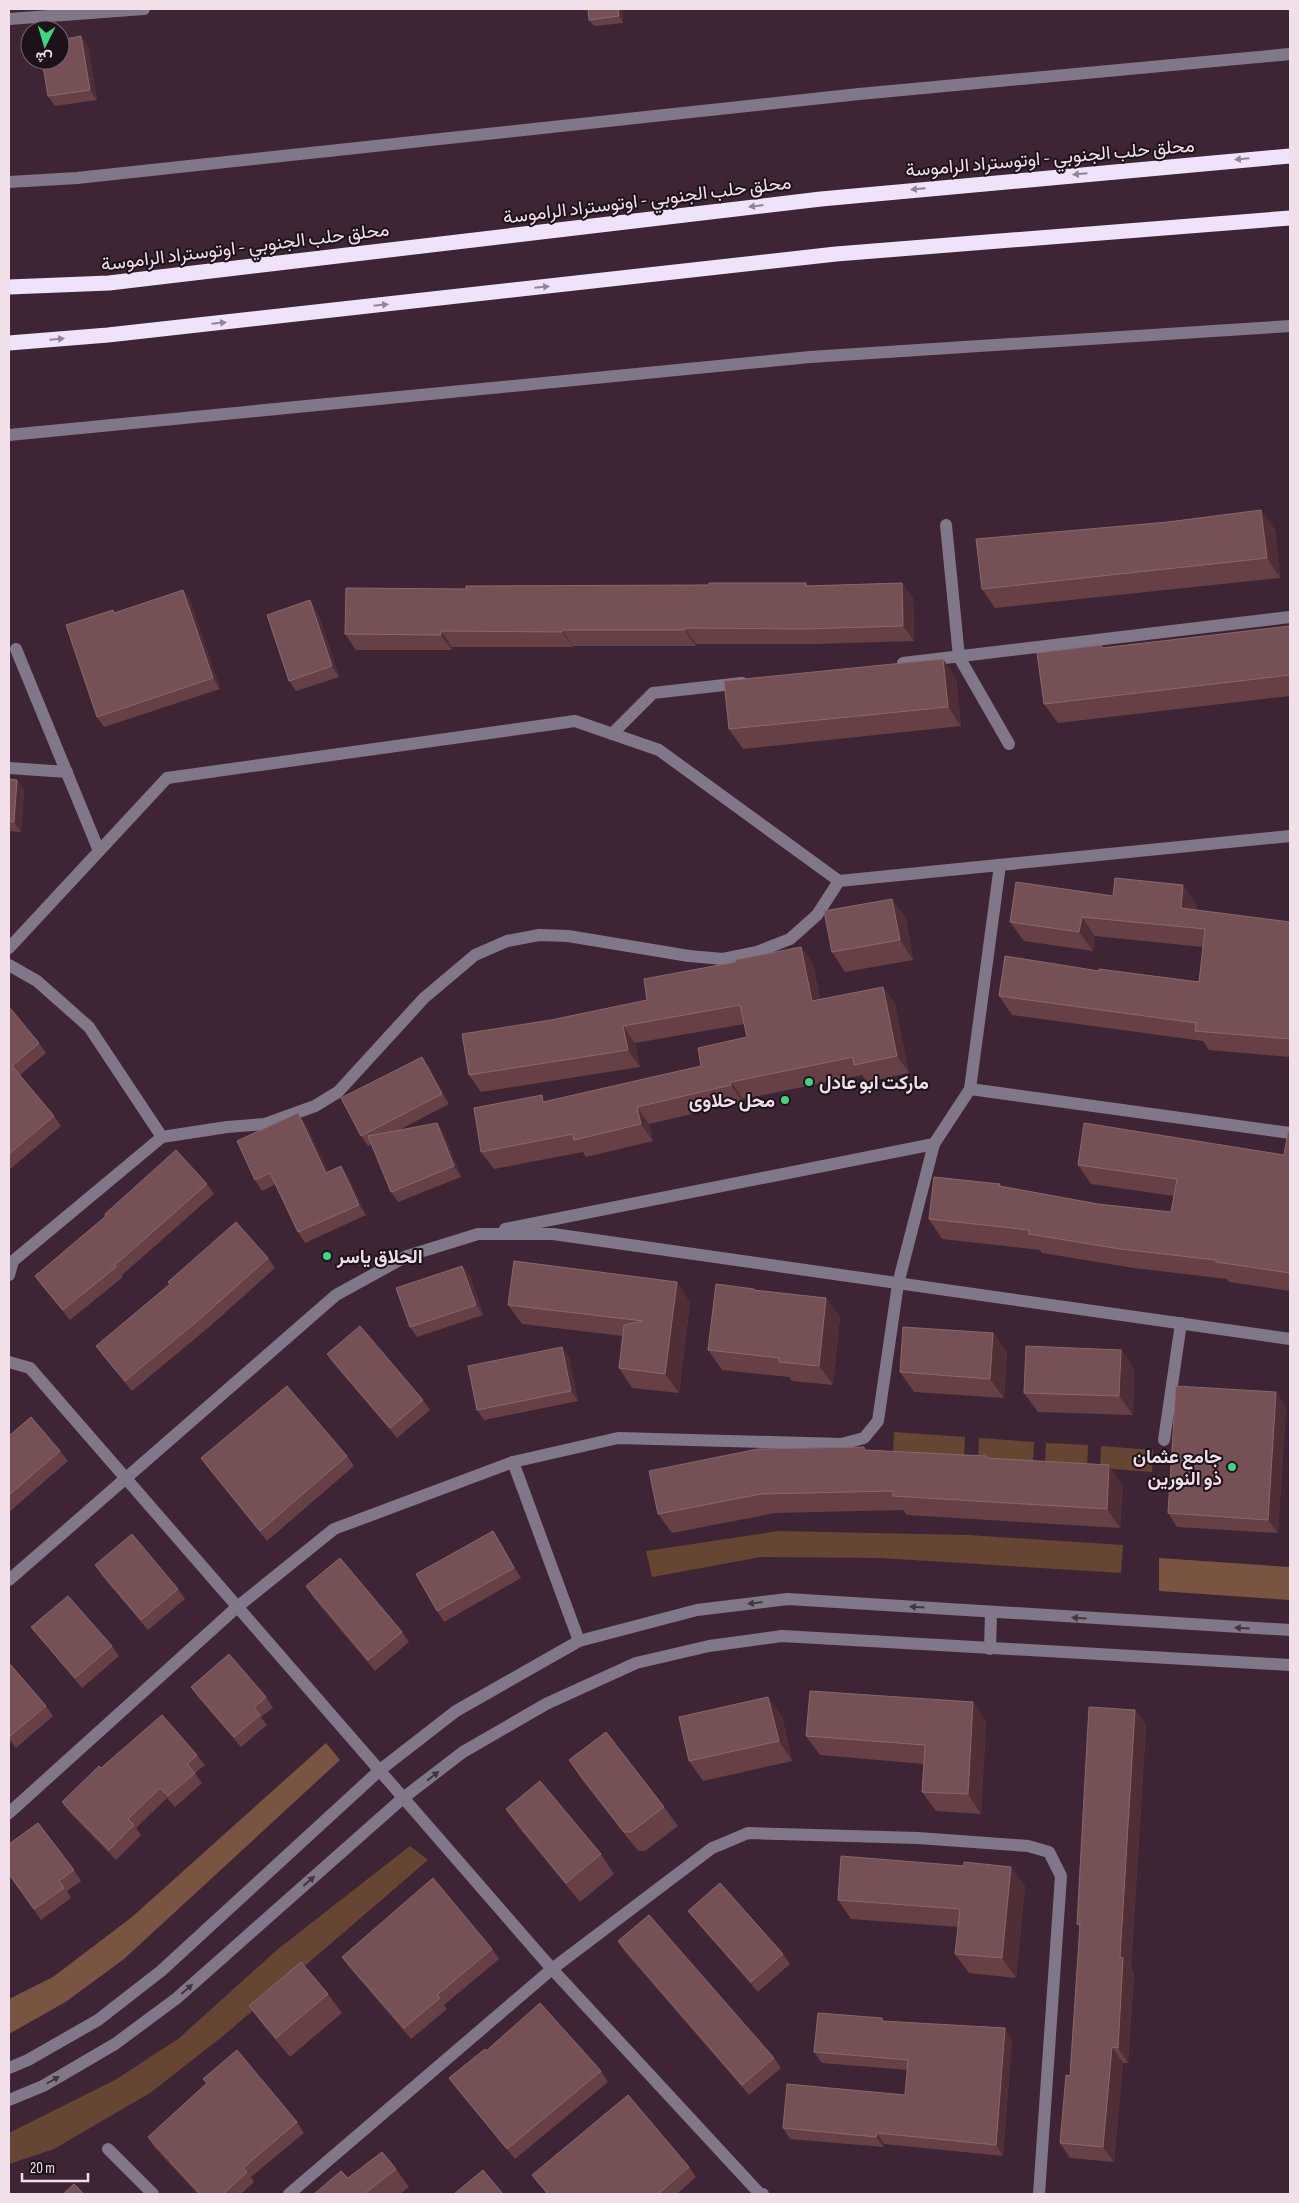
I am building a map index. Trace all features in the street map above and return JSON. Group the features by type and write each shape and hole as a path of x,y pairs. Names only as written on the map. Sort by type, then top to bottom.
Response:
{"highway":[{"name":"محلق حلب الجنوبي - اوتوستراد الراموسة","path":"9,287 109,283 821,198 1290,156"},
{"path":"9,343 108,335 836,254 1290,218"}],"street":[{"path":"9,19 144,9"},
{"path":"9,182 87,177 859,94 1290,54"},
{"path":"9,435 810,357 1290,326"},
{"path":"946,525 959,657 1009,744"},
{"path":"890,665 1290,617"},
{"path":"16,649 99,852"},
{"path":"612,734 654,693 752,681"},
{"path":"9,948 167,778 575,722 659,750 839,881 1288,840"},
{"path":"9,768 67,772"},
{"path":"9,1812 236,1608 334,1529 514,1462 618,1438 840,1444 864,1438 878,1421 898,1284 934,1144 970,1089 1000,865"},
{"path":"9,1274 13,1261 162,1137 226,1127 264,1124 315,1106 338,1092 424,998 475,955 506,941 540,935 568,936 689,956 723,959 757,952 790,939 817,915 839,881"},
{"path":"9,966 37,981 89,1026 162,1137"},
{"path":"970,1089 1290,1133"},
{"path":"9,1580 336,1295 407,1256 478,1234 934,1144"},
{"path":"478,1234 553,1234 1290,1339"},
{"path":"1164,1440 1181,1323"},
{"path":"9,1362 30,1368 236,1608 380,1770 552,1969 761,2194"},
{"path":"514,1462 579,1641"},
{"path":"9,2068 28,2060 98,2020 161,1972 380,1770 456,1711 579,1641 697,1610 788,1599 1290,1630"},
{"path":"990,1649 991,1612"},
{"path":"9,2100 43,2086 115,2044 177,1998 403,1798 463,1752 546,1704 636,1663 709,1646 782,1636 1290,1665"},
{"path":"289,2194 552,1969 712,1848 748,1833 918,1838 1028,1846 1049,1852 1061,1876 1039,2194"},
{"path":"108,2149 152,2194"}],"shaded area":[{"path":"894,1432 965,1437 964,1460 893,1454"},
{"path":"979,1438 1034,1442 1033,1464 978,1460"},
{"path":"1046,1443 1088,1445 1087,1468 1045,1465"},
{"path":"1101,1446 1153,1450 1152,1472 1100,1468"},
{"path":"779,1531 968,1535 1123,1545 1121,1573 880,1558 761,1557 652,1577 646,1551"},
{"path":"1159,1558 1290,1567 1290,1600 1159,1591"},
{"path":"326,1743 340,1760 124,1959 67,2001 9,2034 9,1999 53,1977 132,1917"},
{"path":"410,1846 428,1860 223,2036 150,2093 54,2149 9,2164 9,2133 115,2080 178,2039 278,1949"}],"building":[{"path":"588,9 618,9 619,16 589,20"},
{"path":"81,36 90,90 48,96 44,70 70,70 70,38"},
{"path":"1261,510 1267,558 982,589 976,539 1168,522"},
{"path":"709,583 806,583 806,586 902,583 903,626 805,629 562,630 562,632 441,631 441,635 345,634 346,588 466,589 466,586 709,585"},
{"path":"183,590 213,678 97,717 66,625 113,610 114,613"},
{"path":"310,600 332,666 289,681 267,615"},
{"path":"1290,626 1290,675 1044,704 1037,653 1101,645 1102,648"},
{"path":"943,659 948,707 729,729 724,681"},
{"path":"9,779 17,780 14,822 9,821"},
{"path":"1115,878 1183,885 1181,908 1290,922 1290,1039 1195,1031 1196,1023 999,996 1005,956 1099,971 1099,969 1199,982 1205,929 1082,917 1079,932 1010,922 1016,882 1113,896"},
{"path":"892,899 900,940 832,952 824,911"},
{"path":"801,947 812,1001 883,987 897,1056 854,1065 853,1057 731,1082 731,1085 637,1107 641,1124 574,1140 573,1134 481,1152 474,1108 542,1095 543,1102 701,1066 698,1048 747,1037 740,1005 623,1026 628,1050 469,1075 462,1034 551,1020 647,1000 644,979 736,962 735,960"},
{"path":"9,1009 39,1043 12,1066 54,1116 9,1154"},
{"path":"422,1057 442,1094 361,1136 341,1098"},
{"path":"298,1113 326,1173 341,1166 359,1205 298,1232 270,1173 255,1180 237,1141"},
{"path":"437,1123 454,1166 391,1192 368,1136"},
{"path":"1084,1123 1284,1155 1288,1132 1290,1132 1290,1273 1216,1262 1216,1260 1120,1249 1029,1234 1029,1230 929,1219 934,1177 1000,1184 999,1186 1098,1204 1171,1212 1177,1179 1078,1165"},
{"path":"176,1150 207,1184 115,1265 116,1267 63,1310 35,1276 106,1216 105,1214"},
{"path":"236,1222 268,1258 201,1318 125,1381 96,1346 170,1284 168,1282"},
{"path":"514,1261 677,1282 665,1374 619,1368 624,1325 643,1321 508,1305"},
{"path":"462,1266 476,1305 410,1327 396,1288"},
{"path":"716,1284 826,1298 819,1366 779,1362 779,1358 708,1350"},
{"path":"360,1326 423,1400 390,1428 327,1354"},
{"path":"903,1327 993,1333 990,1379 900,1372"},
{"path":"1026,1346 1121,1350 1119,1396 1024,1393"},
{"path":"562,1347 571,1391 477,1410 468,1366"},
{"path":"287,1386 347,1456 260,1531 201,1458"},
{"path":"1176,1386 1276,1392 1268,1520 1168,1513"},
{"path":"31,1417 60,1451 9,1495 9,1436"},
{"path":"864,1447 864,1450 1109,1465 1107,1509 893,1496 893,1491 761,1494 658,1514 649,1471 758,1449"},
{"path":"493,1531 514,1568 437,1611 416,1574"},
{"path":"132,1534 178,1589 141,1620 95,1565"},
{"path":"340,1558 402,1632 368,1660 306,1586"},
{"path":"68,1596 112,1646 75,1678 31,1627"},
{"path":"229,1654 266,1697 254,1708 260,1715 234,1737 191,1687"},
{"path":"9,1663 46,1706 9,1737"},
{"path":"810,1691 973,1702 968,1794 922,1792 925,1745 806,1736"},
{"path":"768,1697 779,1741 689,1761 679,1717"},
{"path":"1089,1707 1135,1710 1120,1957 1123,1958 1118,2048 1112,2047 1103,2147 1060,2143 1066,2075 1070,2076 1080,1924 1077,1924"},
{"path":"162,1715 197,1755 187,1764 195,1773 168,1796 160,1788 128,1819 134,1825 109,1850 62,1802 99,1766 101,1768"},
{"path":"606,1732 664,1807 631,1832 624,1832 569,1760"},
{"path":"540,1781 601,1854 566,1883 506,1809"},
{"path":"38,1823 74,1870 59,1881 64,1888 34,1909 9,1874 9,1844"},
{"path":"841,1856 964,1866 964,1862 1011,1867 1002,1958 955,1954 960,1909 838,1900"},
{"path":"433,1878 492,1949 437,1995 440,1998 404,2028 342,1957"},
{"path":"720,1883 783,1954 751,1982 688,1911"},
{"path":"649,1915 774,2058 742,2085 618,1941"},
{"path":"301,1962 328,1994 276,2038 249,2006"},
{"path":"540,2003 601,2071 507,2149 449,2078 485,2049 486,2051"},
{"path":"818,2013 882,2018 882,2021 1005,2028 996,2145 877,2133 876,2137 783,2128 787,2084 905,2095 908,2060 814,2052"},
{"path":"237,2050 297,2122 243,2168 247,2172 223,2194 200,2194 148,2137 207,2083 203,2079"},
{"path":"628,2095 689,2167 658,2194 548,2194 532,2175"},
{"path":"382,2152 396,2169 364,2194 314,2194 341,2171 348,2178"},
{"path":"483,2170 503,2194 454,2194"},
{"path":"74,2184 84,2194 63,2194"}],"place":[{"name":"ماركت ابو عادل","path":"809,1082"},
{"name":"محل حلاوى","path":"785,1100"},
{"name":"الحلاق ياسر","path":"327,1256"},
{"name":"جامع عثمان ذو النورين","path":"1232,1467"}]}
